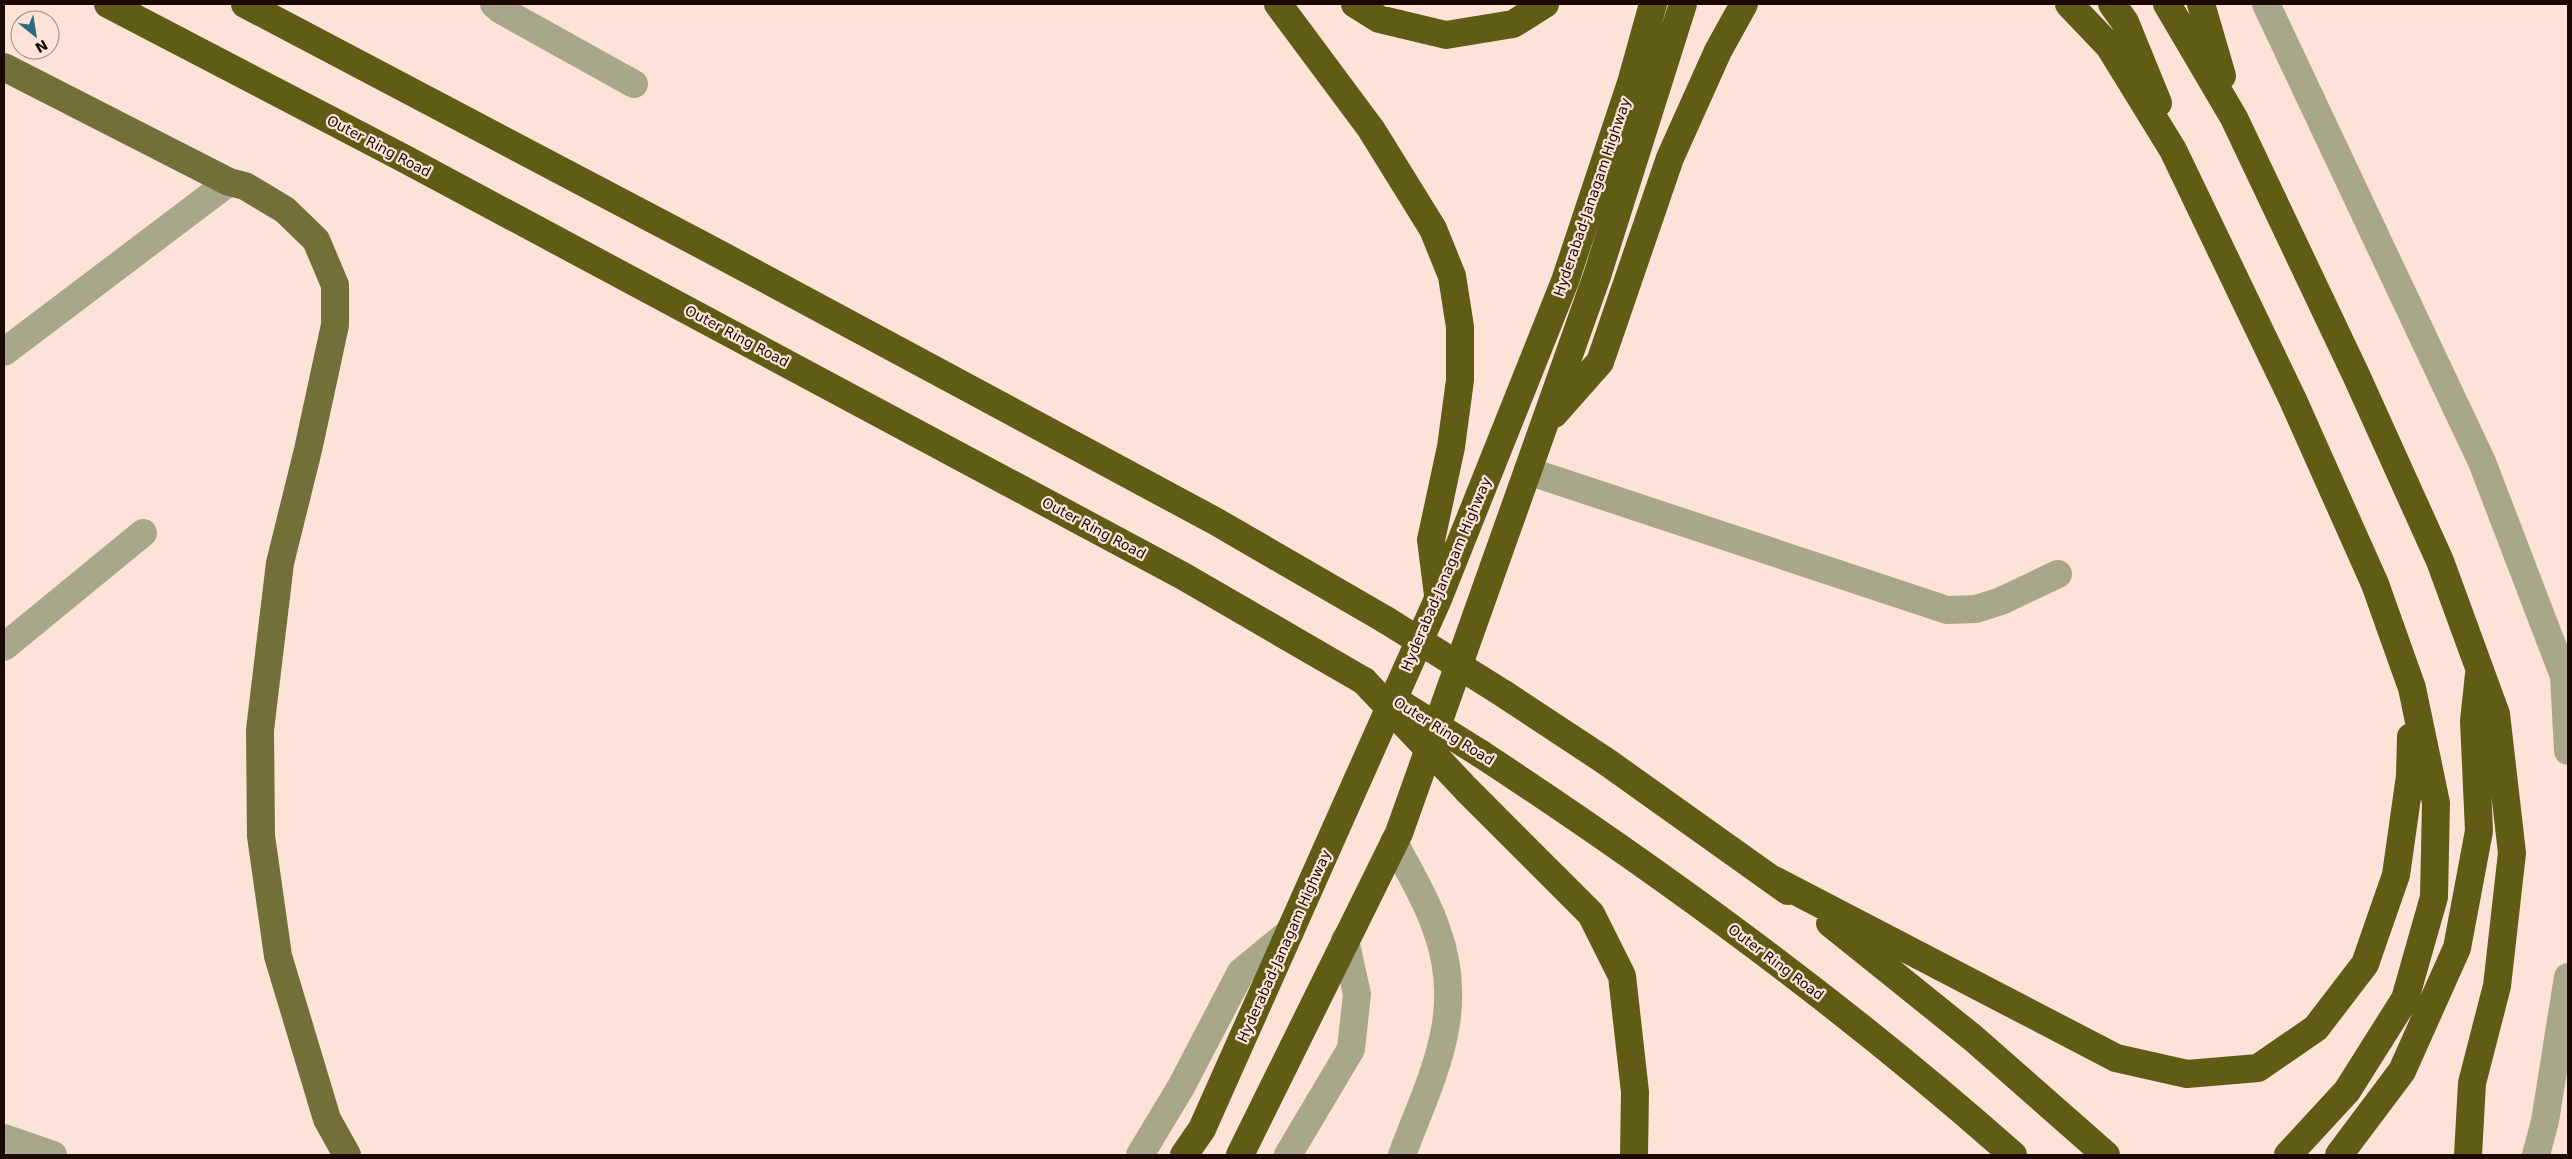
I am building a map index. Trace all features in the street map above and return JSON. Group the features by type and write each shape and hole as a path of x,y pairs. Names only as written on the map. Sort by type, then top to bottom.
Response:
{"highway":[{"name":"Outer Ring Road","path":"108,4 431,173 1183,576 1364,681 1482,754 1622,849 1791,973 1932,1086 2013,1155"},
{"path":"246,4 694,240 1206,516 1386,620 1504,694 1607,762 1774,880 1966,1032 2106,1155"},
{"path":"1278,4 1371,129 1433,230 1452,276 1460,327 1460,380 1452,447 1431,540 1438,599"},
{"path":"1355,4 1379,19 1446,34 1513,24 1545,4"},
{"name":"Hyderabad-Janagam Highway","path":"1184,1155 1202,1129 1438,599 1565,281 1632,83 1653,4"},
{"name":"Hyderabad-Janagam Highway","path":"1240,1155 1394,842 1598,276 1683,4"},
{"path":"1544,425 1600,362 1670,158 1718,51 1744,4"},
{"path":"2069,4 2109,46 2173,150 2293,400 2367,566 2412,688 2436,803 2434,898 2405,999 2347,1091 2288,1155"},
{"path":"2112,4 2125,22 2149,77 2173,150"},
{"path":"2167,4 2234,118 2356,375 2440,561 2496,714 2512,852 2497,986 2472,1083 2468,1155"},
{"path":"2201,4 2234,118"},
{"path":"2339,1155 2402,1071 2457,948 2479,831 2474,721 2480,667"},
{"path":"1364,681 1468,791 1590,914 1622,976 1634,1092 1634,1155"},
{"path":"1774,880 2116,1058 2187,1074 2258,1068 2316,1028 2365,964 2396,874 2410,776 2412,688"}],"main road":[{"path":"4,67 229,182 245,186 285,210 316,240 335,285 335,325 308,450 280,563 260,730 261,836 278,956 327,1119 346,1155"}],"street":[{"path":"494,4 501,10 634,84"},
{"path":"2266,4 2482,462 2564,676 2568,751"},
{"path":"4,352 229,182"},
{"path":"1528,471 1947,610 1976,609 2001,601 2058,574"},
{"path":"4,647 143,533"},
{"path":"1394,842 1436,926 1443,948 1450,1004 1443,1043 1428,1094 1402,1155"},
{"path":"1140,1155 1181,1087 1241,972 1290,932"},
{"path":"1288,1155 1352,1049 1357,994 1345,940"},
{"path":"2536,1155 2545,1121 2568,977"},
{"path":"4,1138 53,1155"}]}
